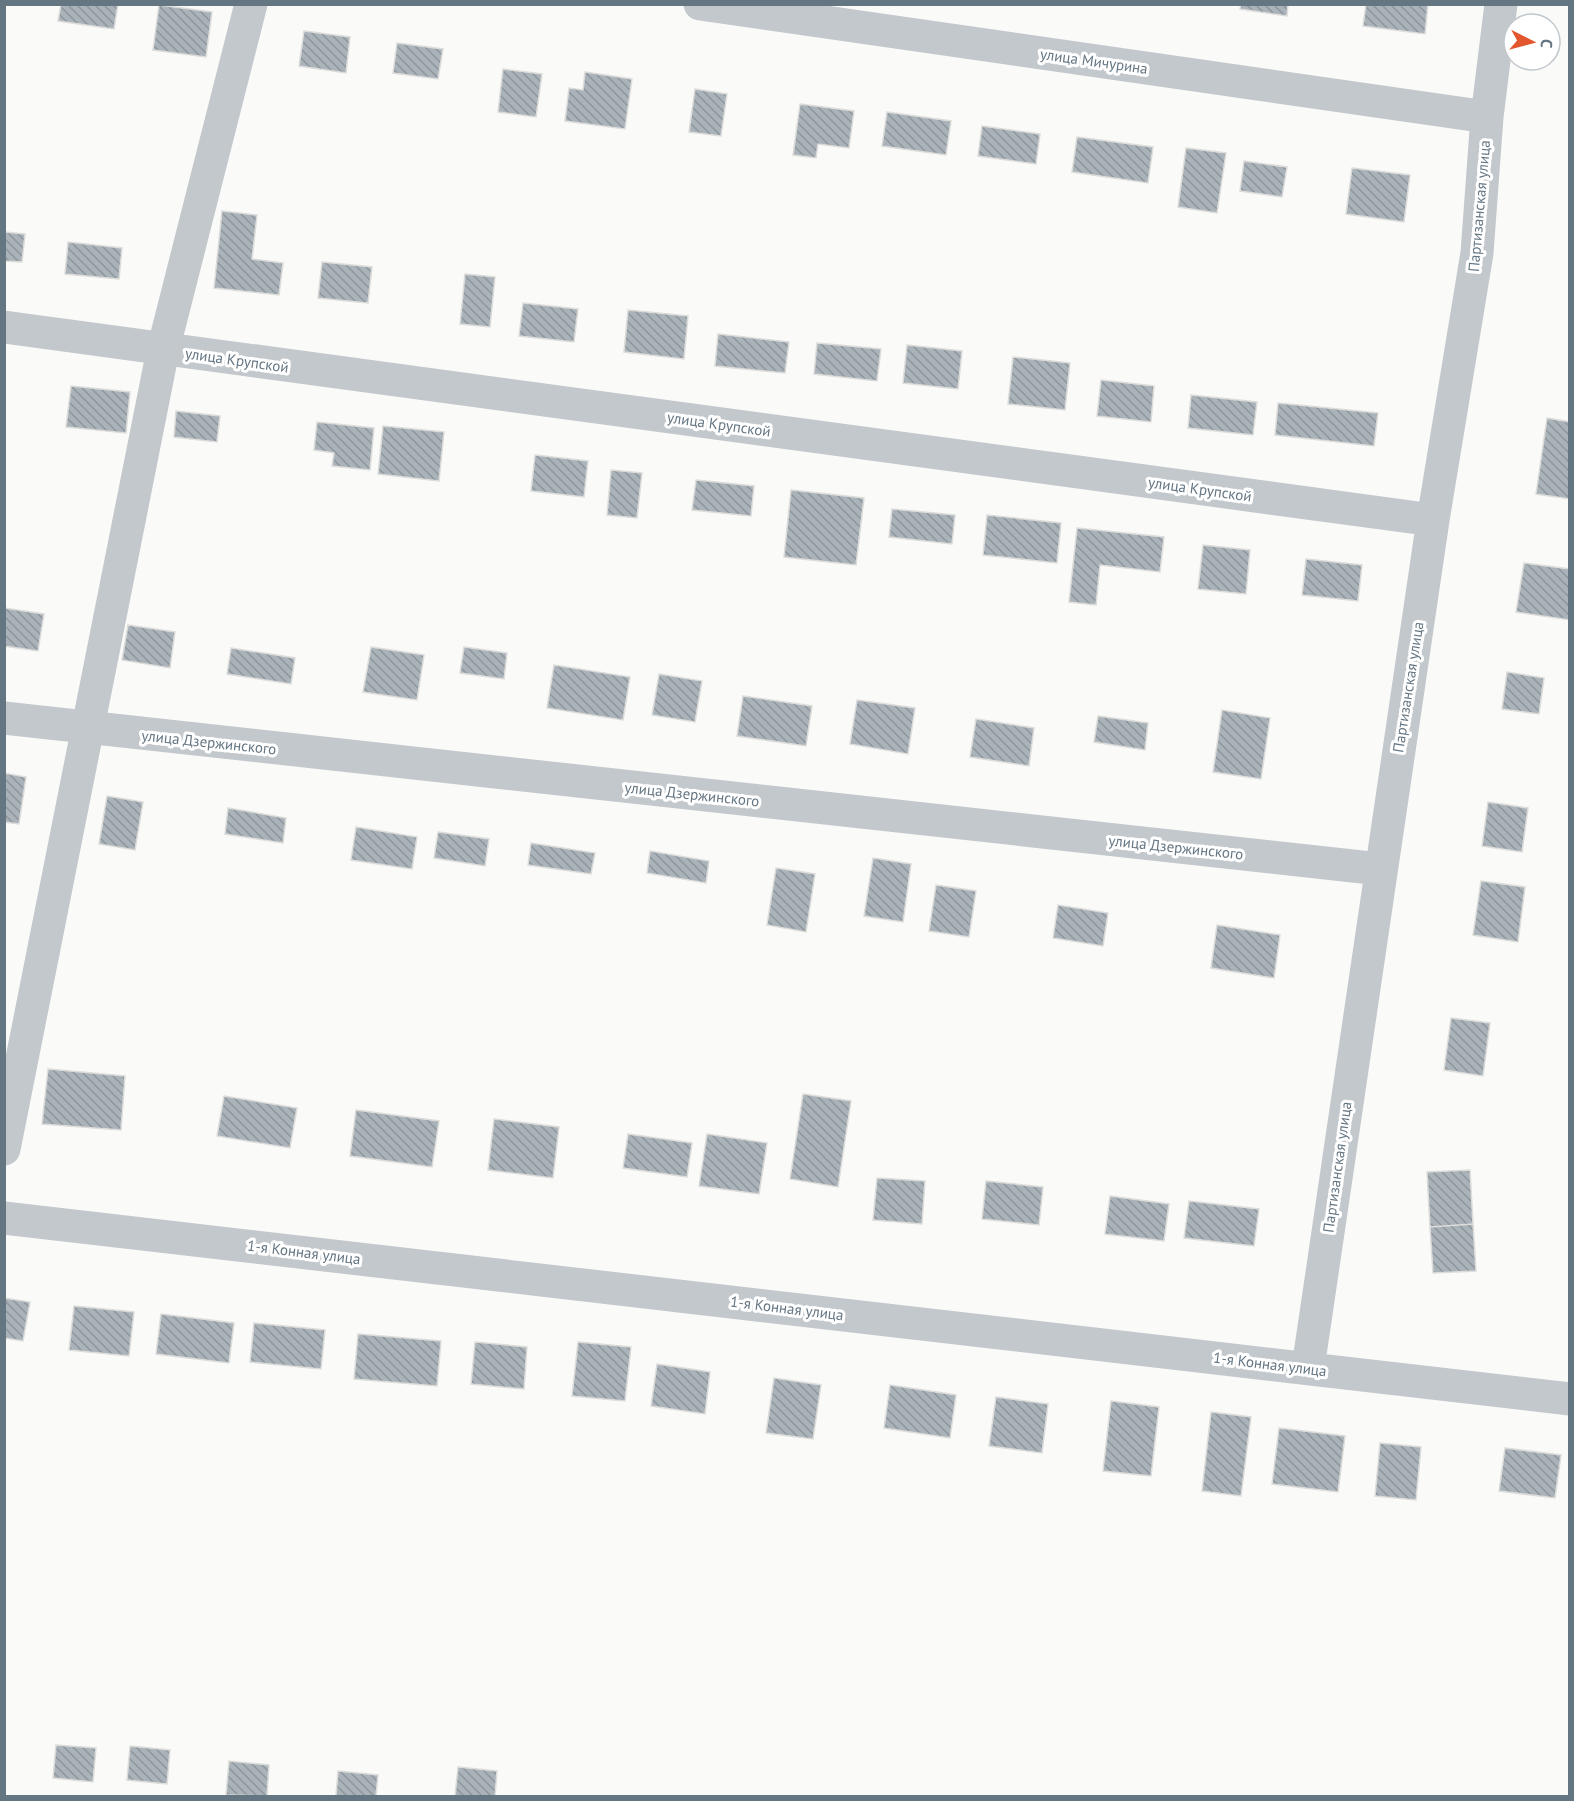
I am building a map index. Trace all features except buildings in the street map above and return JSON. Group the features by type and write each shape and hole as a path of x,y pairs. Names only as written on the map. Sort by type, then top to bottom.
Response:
{"street":[{"path":"4,1149 163,350 251,4"},
{"name":"улица Мичурина","path":"700,4 1487,117"},
{"name":"Партизанская улица","path":"1308,1368 1380,869 1433,520 1477,253 1487,117 1501,4"},
{"name":"улица Крупской","path":"4,327 1433,520"},
{"name":"улица Дзержинского","path":"4,718 1380,869"},
{"name":"1-я Конная улица","path":"4,1218 1569,1399"}]}
